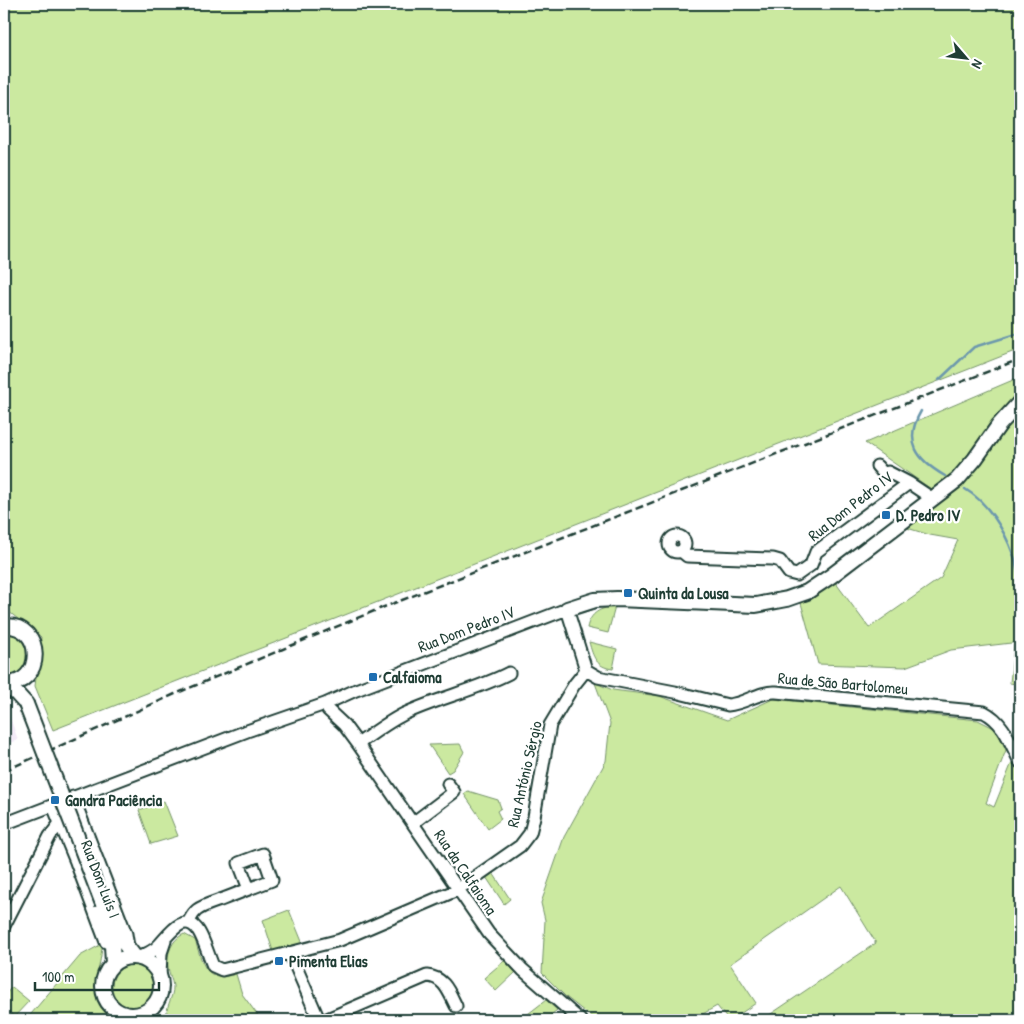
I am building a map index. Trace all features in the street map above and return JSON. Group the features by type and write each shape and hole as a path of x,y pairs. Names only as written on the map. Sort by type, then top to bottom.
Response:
{"main road":[{"name":"Rua Dom Pedro IV","path":"567,609 595,600 617,599 756,605 787,599 807,592 956,480 975,459 1000,424 1020,402"},
{"path":"4,684 18,682 28,675 35,659 35,649 25,632 17,627 5,625"},
{"path":"28,675 25,691 26,704 104,909"},
{"path":"4,684 16,692 26,704"},
{"name":"Rua Dom Luís I","path":"104,909 134,954 150,962 160,976"},
{"name":"Rua Dom Luís I","path":"104,909 112,945 111,966 103,984 107,1000 120,1012 138,1017 155,1003"},
{"path":"111,966 122,958 134,954"},
{"path":"158,1020 155,1003 160,993 160,976"}],"street":[{"name":"Rua Dom Pedro IV","path":"877,466 884,474 888,472 933,499"},
{"name":"Rua Dom Pedro IV","path":"681,551 687,556 773,559 780,561 789,573 797,575 811,565 816,552 909,483"},
{"name":"Rua Dom Pedro IV","path":"4,824 241,733 325,704 356,690 567,609"},
{"path":"567,609 586,670"},
{"name":"Rua de São Bartolomeu","path":"586,670 598,676 728,705 737,704 767,692 776,692 984,712 994,717 1004,728 1020,762"},
{"name":"Rua António Sérgio","path":"188,923 197,929 213,966 222,970 340,940 457,890 520,846 530,833 550,725 574,685 586,670"},
{"path":"358,744 403,715 509,673"},
{"name":"Rua da Calfaioma","path":"337,698 344,726"},
{"name":"Rua da Calfaioma","path":"325,704 328,710 358,744 489,934 499,946 578,1020"},
{"path":"413,823 454,792 448,784"},
{"name":"Rua Dom Luís I","path":"73,797 134,954"},
{"name":"Rua Dom Luís I","path":"53,806 106,941 111,966"},
{"path":"4,926 50,836 60,823"},
{"path":"160,976 161,953 166,939 173,928 182,923 188,923 192,914 200,908 249,889"},
{"path":"134,954 155,949 166,939"},
{"path":"290,953 319,1020"},
{"path":"325,1020 427,976 435,977 445,984 456,1006"}],"shaded area":[{"path":"4,700 18,740 4,745"}],"green space":[{"path":"4,4 1020,4 1020,349 53,730 35,686 41,637 4,608"},
{"path":"1020,377 1020,642 951,650 905,667 818,664 801,603 835,582 869,628 941,578 958,540 930,535 907,528 944,498 865,443"},
{"path":"615,607 608,633 587,628 591,618 597,612 605,608"},
{"path":"4,630 24,637 30,660 22,673 4,679"},
{"path":"589,642 617,649 613,669 599,664"},
{"path":"1014,645 1020,645 1020,685 1010,683"},
{"path":"595,683 613,690 659,696 727,720 773,699 978,720 996,729 1006,750 986,803 994,807 1013,760 1020,771 1020,1020 762,1020 876,943 841,886 730,964 756,1003 731,1020 728,1020 717,1006 692,1020 595,1020 566,997 542,973 545,920 541,903 564,837 606,761 610,723"},
{"path":"460,744 464,752 453,770 448,773 429,745"},
{"path":"468,791 498,800 501,808 497,811 501,819 488,829 464,794"},
{"path":"164,801 178,836 151,844 139,810"},
{"path":"493,873 510,899 504,904 486,877"},
{"path":"289,910 303,944 273,951 263,920"},
{"path":"184,934 195,940 203,964 212,974 226,976 236,974 242,994 259,1017 259,1020 168,1020 167,1012 173,986 168,967 168,957 173,943"},
{"path":"102,944 96,995 105,1013 116,1020 26,1020 80,956"},
{"path":"504,961 516,972 496,991 484,978"},
{"path":"137,965 145,968 151,974 154,986 151,998 145,1004 129,1007 121,1004 115,998 112,982 115,974 121,968"},
{"path":"12,987 29,1001 14,1017 4,1005 4,996"},
{"path":"546,1000 557,1010 545,1020 526,1020 524,1017"}],"waterway":[{"path":"939,380 974,347 1020,333"},
{"path":"921,411 913,432 913,441 920,457 945,476"},
{"path":"965,489 981,501 1000,526 1014,557 1020,580"}],"railway":[{"path":"4,771 175,694 379,609 1020,359"}],"place":[{"name":"D. Pedro IV","path":"886,515"},
{"name":"Quinta da Lousa","path":"628,593"},
{"name":"Calfaioma","path":"373,677"},
{"name":"Gandra Paciência","path":"55,800"},
{"name":"Pimenta Elias","path":"279,961"}]}
